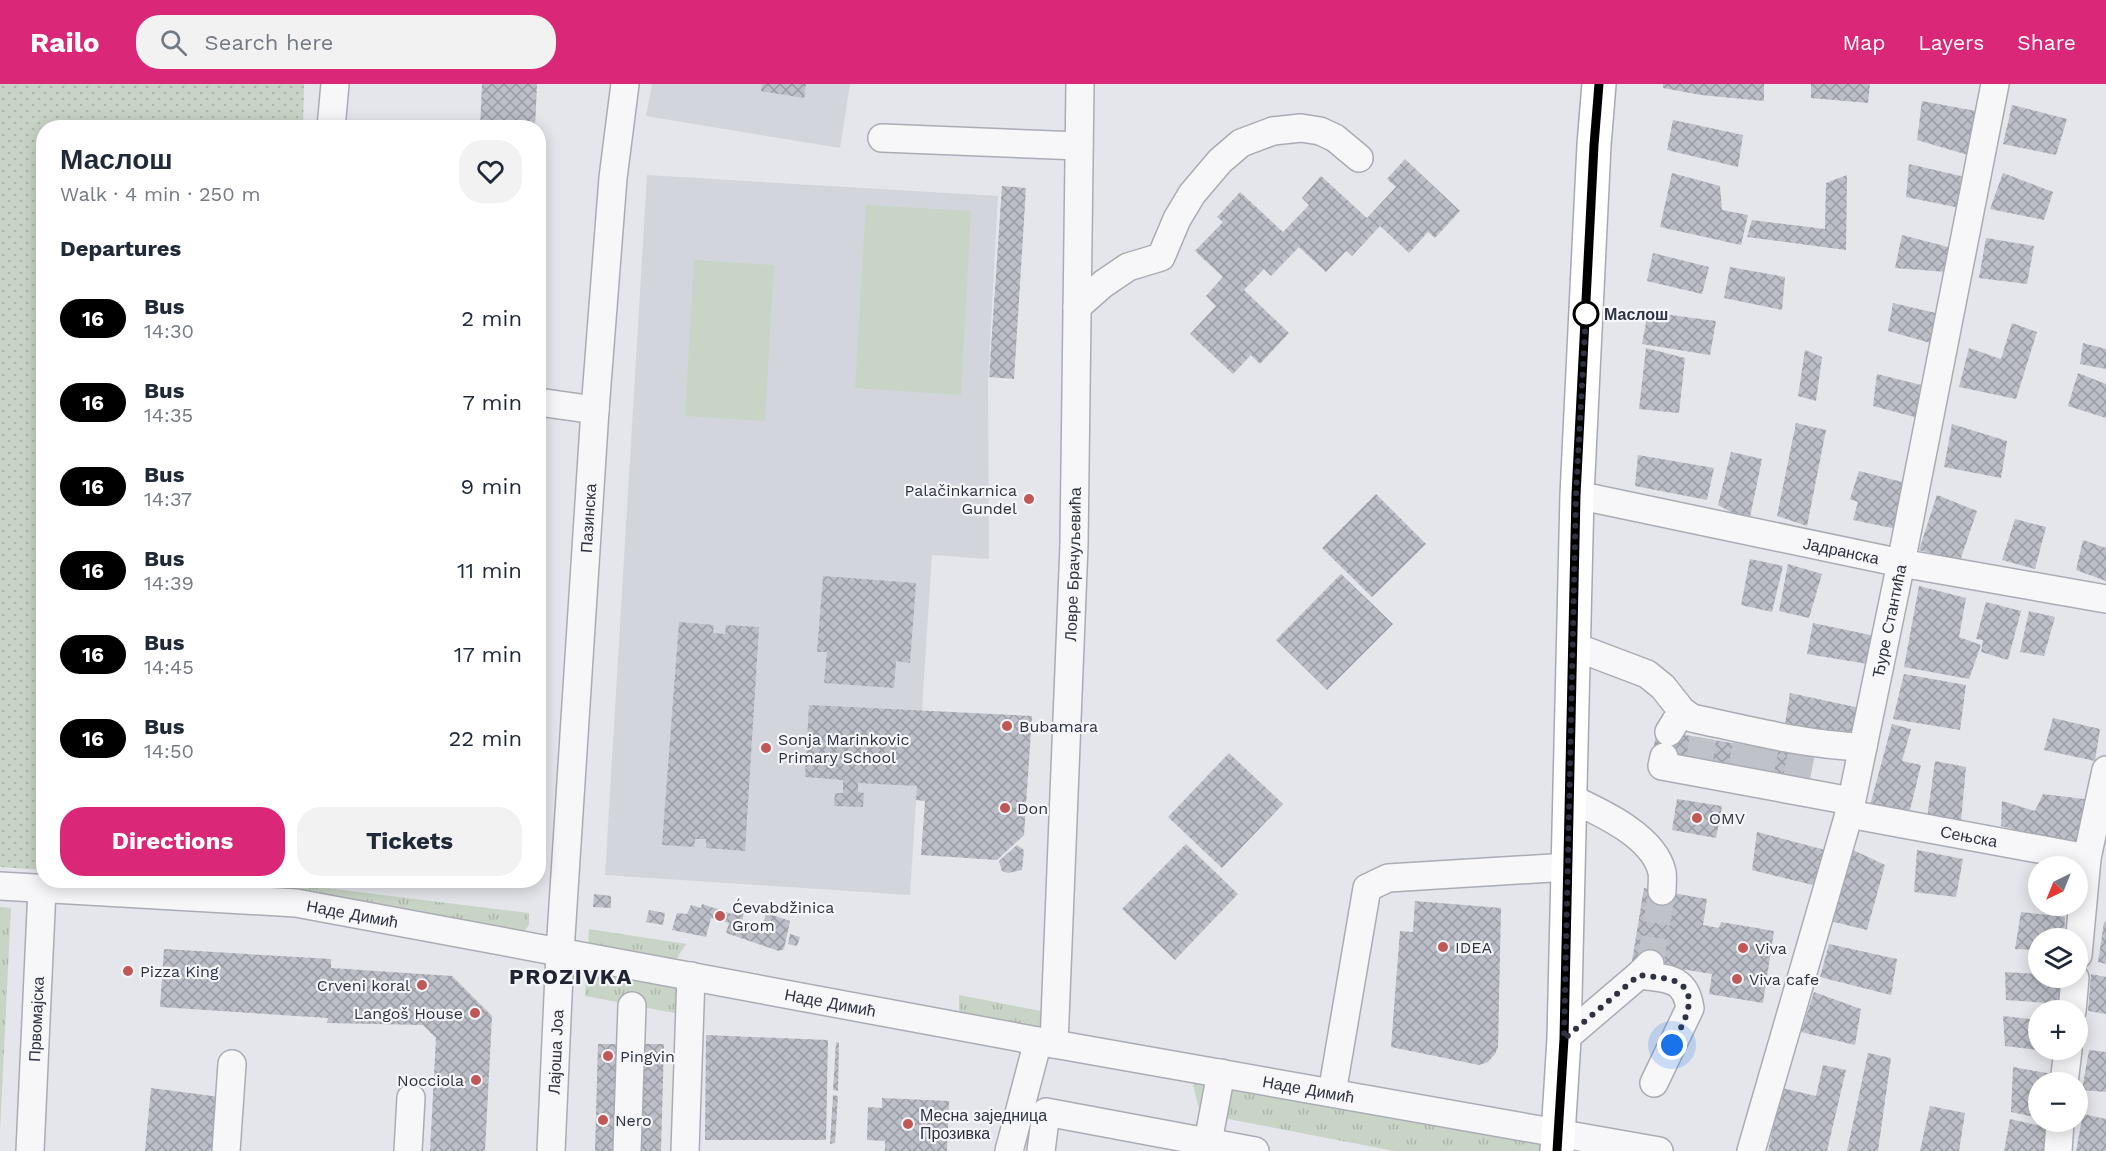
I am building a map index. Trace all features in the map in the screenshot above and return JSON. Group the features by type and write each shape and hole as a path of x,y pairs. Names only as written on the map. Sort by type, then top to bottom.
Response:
{"main road":[{"path":"1557,1143 1564,1039 1576,495 1599,84"}],"street":[{"path":"332,120 335,84"},
{"name":"Пазинска","path":"560,952 613,178 625,84"},
{"name":"Ловре Брачуљевића","path":"1009,1151 1046,1043 1074,545 1080,84"},
{"name":"Ђуре Стантића","path":"1752,1151 1850,807 1901,563 1995,84"},
{"path":"1077,307 1103,284 1128,267 1161,257 1177,219 1192,194 1220,161 1241,143 1272,131 1301,128 1320,131 1335,138 1359,158"},
{"path":"882,138 1079,146"},
{"path":"546,403 596,410"},
{"name":"Јадранска","path":"1576,495 1901,563 2106,598"},
{"path":"1573,646 1647,674 1663,687 1696,746 1772,762 1835,746 1863,747"},
{"path":"1696,746 1772,762"},
{"name":"Сењска","path":"1772,762 1850,807 2078,856"},
{"path":"2087,856 2106,770"},
{"path":"1570,798 1598,811 1643,841 1655,857 1662,872 1662,891"},
{"path":"1332,1093 1367,888 1388,878 1568,867"},
{"name":"Наде Димић","path":"0,886 42,889 296,892 560,952 1046,1043 1332,1093 1557,1143 1659,1151"},
{"name":"Првомајска","path":"30,1151 42,889"},
{"name":"Лајоша Јоа","path":"551,1151 560,952"},
{"path":"1564,1039 1645,970 1674,980 1688,995 1690,1008 1654,1083"},
{"path":"685,1151 691,976"},
{"path":"627,1151 632,1006"},
{"path":"226,1151 232,1064"},
{"path":"1208,1142 1221,1073"},
{"path":"408,1151 411,1098"},
{"path":"1041,1151 1046,1112 1255,1151"},
{"path":"2058,1151 2059,1132"}],"shaded area":[{"path":"652,84 850,84 840,148 646,116"},
{"path":"647,175 998,196 988,381 989,559 932,555 910,895 605,875"}],"green space":[{"path":"0,84 304,84 303,120 36,120 36,870 0,867"},
{"path":"866,205 971,211 961,395 855,388"},
{"path":"694,260 774,265 765,421 685,416"},
{"path":"301,888 325,888 529,913 529,925 522,934 300,895"},
{"path":"0,907 11,908 0,1131"},
{"path":"589,929 686,944 669,971 691,976 690,1016 585,996"},
{"path":"959,995 1056,1014 1054,1045 959,1027"},
{"path":"1191,1068 1557,1134 1557,1151 1394,1151 1213,1116 1200,1113"}],"building":[{"path":"482,84 537,84 535,120 480,120"},
{"path":"762,84 806,84 804,98 761,91"},
{"path":"1663,84 1764,84 1764,101 1701,95 1663,88"},
{"path":"1811,84 1870,84 1868,103 1811,98"},
{"path":"1922,101 1976,111 1968,155 1917,140"},
{"path":"2012,105 2067,119 2056,155 2003,144"},
{"path":"1673,120 1743,135 1738,167 1667,150"},
{"path":"1405,159 1460,211 1435,238 1428,232 1409,253 1380,226 1352,256 1346,251 1326,272 1299,247 1271,276 1264,269 1244,290 1289,333 1260,364 1251,355 1233,374 1190,334 1216,306 1206,296 1223,277 1195,251 1223,222 1217,217 1240,192 1283,232 1309,205 1302,198 1321,176 1367,218 1396,187 1387,179"},
{"path":"1909,164 1965,177 1960,208 1906,197"},
{"path":"1672,173 1720,186 1722,210 1748,215 1741,245 1660,227"},
{"path":"2003,173 2053,192 2044,220 1990,209"},
{"path":"1847,175 1846,250 1747,237 1752,220 1825,229 1826,183"},
{"path":"1002,186 1026,188 1014,379 989,377"},
{"path":"1902,235 1952,248 1947,272 1895,268"},
{"path":"1986,238 2034,246 2027,284 1979,278"},
{"path":"1653,253 1709,267 1702,294 1647,281"},
{"path":"1730,267 1785,277 1782,310 1724,298"},
{"path":"1893,303 1940,314 1934,344 1888,331"},
{"path":"1648,312 1716,321 1710,355 1642,344"},
{"path":"2012,323 2037,332 2016,399 1959,387 1969,348 2001,359"},
{"path":"2083,343 2106,349 2106,369 2080,364"},
{"path":"1646,348 1685,358 1679,413 1639,409"},
{"path":"1805,350 1822,357 1816,401 1798,396"},
{"path":"2078,373 2106,384 2106,418 2068,406"},
{"path":"1877,374 1929,387 1922,419 1873,406"},
{"path":"1796,423 1826,430 1807,526 1777,516"},
{"path":"1952,424 2007,441 2001,478 1944,467"},
{"path":"1731,452 1762,459 1749,522 1718,505"},
{"path":"1638,455 1714,468 1707,500 1635,486"},
{"path":"1859,471 1906,483 1897,529 1853,520 1858,502 1850,499"},
{"path":"1376,494 1426,544 1372,597 1322,548"},
{"path":"1937,495 1977,511 1960,561 1919,550"},
{"path":"2015,519 2046,527 2035,569 2002,560"},
{"path":"2083,540 2106,548 2106,581 2076,570"},
{"path":"1750,559 1783,566 1772,612 1741,605"},
{"path":"1788,564 1822,574 1809,618 1779,611"},
{"path":"1341,574 1393,624 1327,690 1276,640"},
{"path":"823,576 916,583 910,663 896,661 894,688 824,683 827,652 817,652"},
{"path":"1919,586 1966,598 1959,637 1981,645 1969,679 1904,667"},
{"path":"1986,602 2021,611 2008,660 1981,652 1983,640 1976,639"},
{"path":"2029,611 2055,617 2044,656 2020,652"},
{"path":"679,622 714,625 713,633 725,634 726,625 759,627 745,851 706,848 706,839 695,839 694,847 662,845"},
{"path":"1813,623 1875,636 1868,664 1807,654"},
{"path":"1904,674 1966,685 1960,730 1893,719"},
{"path":"1790,693 1860,708 1854,739 1785,725"},
{"path":"809,705 1032,716 1024,835 997,860 921,855 925,801 916,800 917,786 858,783 858,792 864,793 863,807 834,806 835,793 843,793 843,780 805,777"},
{"path":"2053,718 2100,729 2095,761 2044,750"},
{"path":"1892,724 1911,729 1902,761 1921,765 1908,818 1869,809"},
{"path":"1657,730 1811,757 1806,783 1652,755"},
{"path":"1229,753 1283,804 1222,868 1168,817"},
{"path":"1935,761 1966,767 1961,821 1927,819"},
{"path":"2043,794 2092,800 2082,847 2001,826 2002,801 2035,811"},
{"name":"OMV","path":"1677,799 1722,806 1716,838 1672,830"},
{"path":"1757,832 1825,850 1813,885 1752,870"},
{"path":"1186,844 1238,894 1175,960 1122,909"},
{"path":"1017,845 1024,850 1022,870 1008,873 1002,871 999,861"},
{"path":"1851,849 1885,865 1867,930 1830,921"},
{"path":"1917,850 1963,859 1956,897 1914,892"},
{"path":"1644,888 1707,899 1703,925 1719,928 1721,922 1774,931 1763,1003 1709,994 1712,974 1632,961"},
{"path":"594,894 611,896 611,908 593,907"},
{"path":"1415,901 1501,908 1498,1047 1488,1062 1479,1065 1391,1047 1400,931 1413,932"},
{"path":"702,904 732,914 734,908 744,912 742,922 763,927 766,913 790,921 784,949 779,951 726,933 729,923 711,918 706,937 672,930 677,913 687,914 691,905 701,908"},
{"path":"649,910 665,913 663,925 646,922"},
{"path":"2021,912 2028,913 2028,916 2065,917 2064,928 2028,928 2028,950 2015,949"},
{"path":"2104,922 2106,922 2106,964 2098,962"},
{"path":"790,934 800,937 797,946 788,944"},
{"path":"1829,944 1897,959 1891,995 1820,977"},
{"path":"164,949 331,959 331,968 452,976 492,1016 485,1151 430,1151 436,1038 423,1025 327,1023 328,1018 160,1007"},
{"path":"2005,972 2028,973 2028,988 2060,988 2059,1000 2006,1000"},
{"path":"2091,974 2106,977 2106,1014 2088,1011"},
{"path":"1814,992 1861,1009 1855,1045 1801,1032"},
{"path":"2003,1016 2028,1019 2028,1049 2005,1046"},
{"path":"706,1035 828,1040 826,1140 705,1140"},
{"path":"836,1042 839,1043 838,1091 833,1090"},
{"path":"598,1044 622,1044 619,1151 595,1151"},
{"path":"639,1044 664,1044 661,1151 637,1151"},
{"path":"2089,1050 2106,1052 2106,1092 2088,1090 2088,1072 2085,1072"},
{"path":"1868,1053 1891,1058 1878,1151 1847,1151"},
{"path":"1823,1065 1846,1070 1827,1151 1768,1151 1782,1088 1816,1096"},
{"path":"2013,1067 2041,1072 2028,1072 2028,1116 2011,1112"},
{"path":"151,1088 220,1097 216,1151 145,1151"},
{"path":"833,1095 838,1096 835,1143 830,1144"},
{"name":"Месна заједница Прозивка","path":"882,1098 949,1101 947,1151 885,1151 885,1141 867,1140 868,1107 882,1108"},
{"path":"1930,1106 1965,1113 1959,1151 1920,1151"},
{"path":"2088,1115 2106,1119 2106,1151 2076,1151 2080,1132 2088,1132"},
{"path":"2010,1119 2028,1123 2028,1132 2048,1132 2045,1151 2004,1151"}],"tunnel":[{"path":"1699,763 1703,738"},
{"path":"1741,771 1746,745"},
{"path":"1760,775 1765,749"},
{"path":"1796,781 1801,755"},
{"path":"1650,964 1662,891"}],"bus line":[{"name":"16","path":"1557,1151 1564,1039 1576,495 1599,84"}],"place":[{"name":"Маслош","path":"1586,314"},
{"name":"Palačinkarnica Gundel","path":"1029,499"},
{"name":"Bubamara","path":"1007,726"},
{"name":"Sonja Marinkovic Primary School","path":"766,748"},
{"name":"Don","path":"1005,808"},
{"name":"OMV","path":"1697,818"},
{"name":"Ćevabdžinica Grom","path":"720,916"},
{"name":"IDEA","path":"1443,947"},
{"name":"Viva","path":"1743,948"},
{"name":"Pizza King","path":"128,971"},
{"name":"Viva cafe","path":"1737,979"},
{"name":"Crveni koral","path":"422,985"},
{"name":"Langoš House","path":"475,1013"},
{"name":"Pingvin","path":"608,1056"},
{"name":"Nocciola","path":"476,1080"},
{"name":"Nero","path":"603,1120"},
{"name":"Месна заједница Прозивка","path":"908,1124"}],"district":[{"name":"PROZIVKA","path":"571,976"}],"route":[{"path":"1586,314 1586,312 1576,495 1564,1039 1639,975 1674,980 1688,995 1690,1008 1672,1045"}]}
